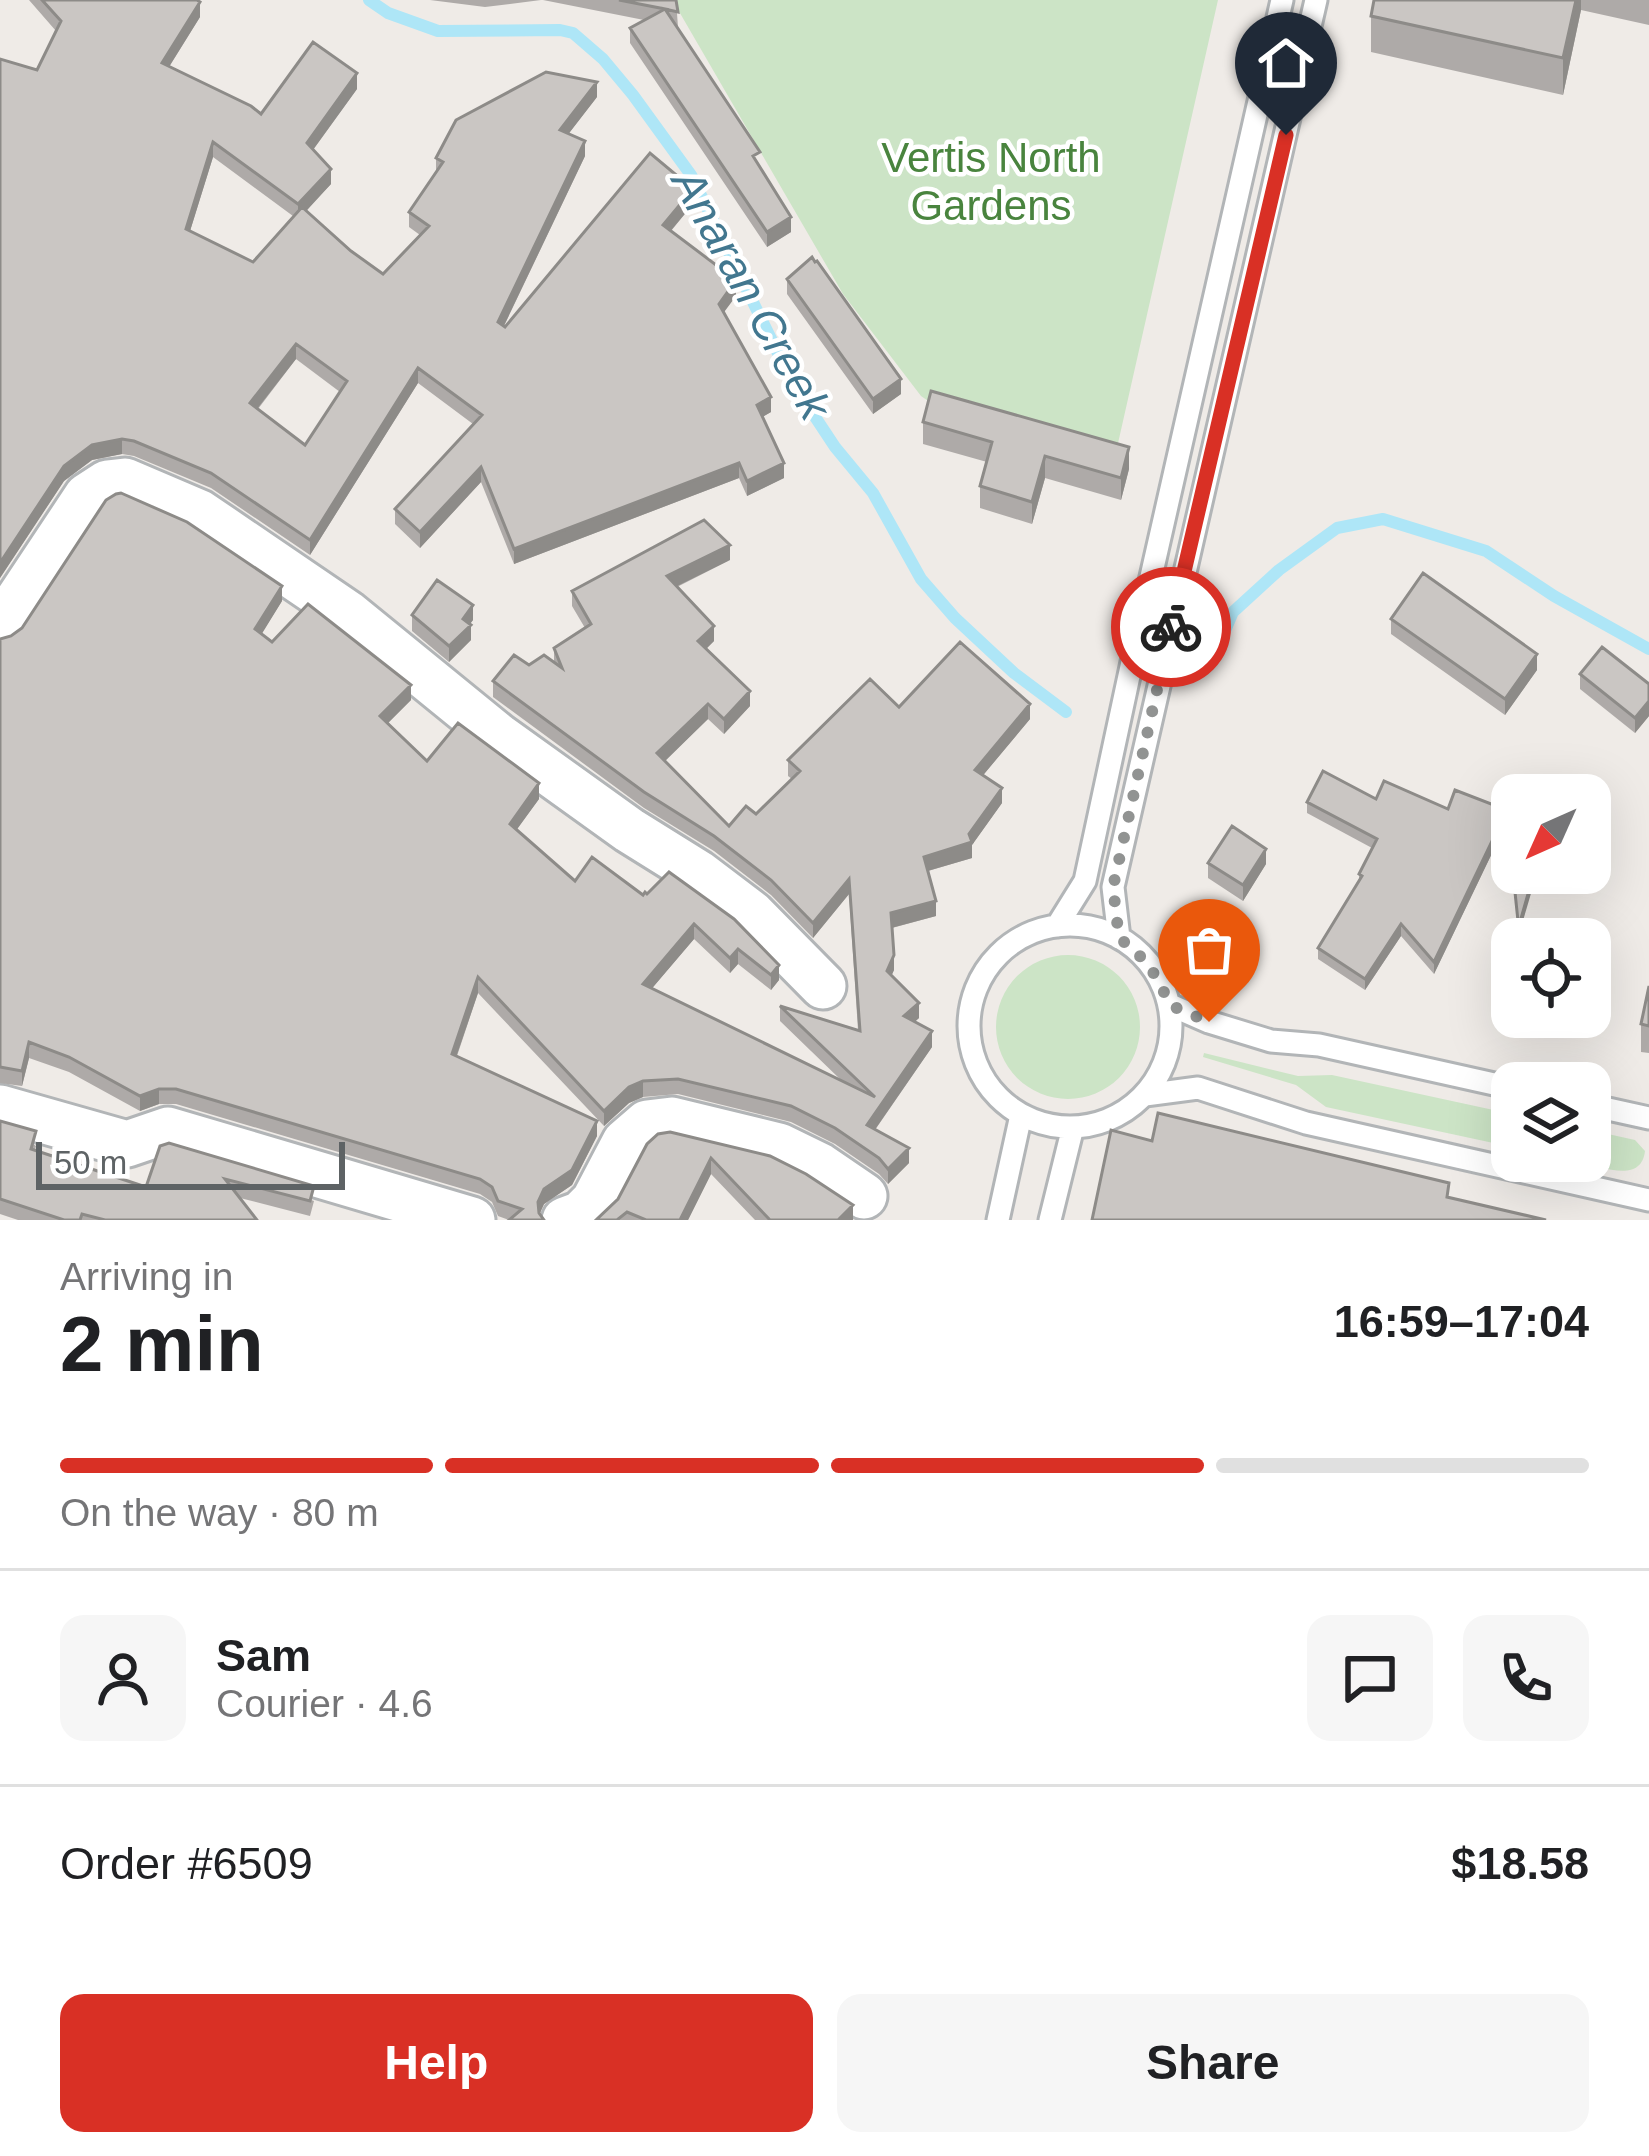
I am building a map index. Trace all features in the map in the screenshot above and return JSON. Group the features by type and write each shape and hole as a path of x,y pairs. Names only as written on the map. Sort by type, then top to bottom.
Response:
{"street":[{"path":"0,627 87,496 106,483 125,481 200,513 347,613 498,736 734,900 823,986"},
{"path":"0,1108 127,1144 168,1130 370,1204 472,1220"},
{"path":"566,1220 594,1201 625,1142 647,1123 672,1120 779,1146 864,1196"}],"lane":[{"path":"1057,926 1085,881 1282,0"},
{"path":"1119,938 1113,887 1316,0"},
{"path":"1057,926 1091,928 1119,938 1143,956 1170,1005 1164,1067 1145,1095 1099,1123 1073,1127 1021,1115 999,1099 982,1076 970,1046 969,1012 979,981 998,954 1025,934 1057,926"},
{"path":"1170,1005 1270,1040 1319,1045 1491,1083"},
{"path":"1145,1095 1198,1088 1306,1124 1649,1200"},
{"path":"1611,1110 1649,1118"},
{"path":"998,1220 1021,1115"},
{"path":"1050,1220 1073,1127"}],"green space":[{"name":"Vertis North Gardens","path":"675,0 1218,0 1114,461 950,416 921,396 843,294"},
{"path":"1068,955 1095,961 1119,976 1134,1000 1140,1027 1134,1054 1119,1078 1095,1093 1068,1099 1041,1093 1017,1078 1002,1054 996,1027 1002,1000 1017,976 1041,961"},
{"path":"1204,1053 1298,1076 1332,1075 1491,1109 1491,1142 1326,1107 1296,1085 1203,1057"},
{"path":"1611,1135 1635,1140 1645,1151 1636,1168 1611,1169"}],"building":[{"path":"42,0 197,0 162,63 261,114 313,42 357,73 307,143 331,169 298,204 213,142 186,229 253,262 302,207 383,274 429,226 409,212 443,162 436,158 456,120 546,72 597,82 560,130 585,141 498,322 505,327 650,153 693,189 663,225 736,280 719,304 771,397 757,405 784,463 747,481 739,463 514,549 481,467 420,532 395,509 482,415 418,368 310,540 211,473 122,439 92,445 64,466 0,563 0,59 37,70 61,21","holes":["296,344 347,381 305,445 250,403"]},
{"path":"619,0 676,0 678,12 665,9"},
{"path":"1374,0 1576,0 1563,58 1371,16"},
{"path":"665,9 760,152 753,156 791,217 767,232 630,28"},
{"path":"812,257 901,379 873,399 787,279"},
{"path":"931,391 1129,447 1121,478 1045,456 1032,502 980,486 992,442 923,422"},
{"path":"121,493 187,522 282,586 255,629 272,642 308,604 411,685 380,716 427,761 458,723 539,783 510,824 575,881 592,857 643,895 669,872 734,919 779,965 771,975 738,949 730,958 694,924 643,984 875,1097 780,1006 860,1031 849,879 813,923 771,880 714,836 644,792 493,681 514,655 529,665 544,655 562,668 554,648 591,624 572,591 704,520 730,545 667,576 714,626 698,641 750,691 724,719 708,704 657,753 729,826 746,806 756,814 800,771 788,760 870,679 899,707 960,642 1030,704 975,770 1002,788 969,834 972,842 924,857 936,901 891,913 894,955 887,971 919,1003 904,1016 932,1031 867,1125 909,1148 888,1169 835,1128 791,1106 678,1079 643,1081 629,1087 604,1111 478,977 452,1054 597,1121 572,1170 544,1189 538,1202 544,1220 509,1220 522,1209 498,1201 492,1187 480,1179 176,1089 140,1096 69,1057 29,1042 22,1071 0,1067 0,639 22,628 106,500"},
{"path":"1423,573 1537,654 1505,699 1391,619"},
{"path":"437,580 473,605 463,619 471,625 449,646 412,615"},
{"path":"1602,647 1649,684 1649,701 1635,718 1580,674"},
{"path":"1323,771 1376,799 1384,781 1448,809 1455,790 1491,804 1491,843 1434,962 1401,924 1365,979 1318,948 1362,876 1377,839 1307,802"},
{"path":"1232,826 1266,849 1243,885 1208,863"},
{"path":"1515,894 1528,894 1521,918"},
{"path":"1649,986 1649,1026 1641,1024"},
{"path":"1158,1113 1449,1183 1447,1197 1546,1220 1092,1220 1111,1130 1152,1141"},
{"path":"0,1121 36,1131 31,1149 146,1187 160,1146 169,1143 314,1186 310,1201 225,1179 257,1220 105,1220 82,1214 80,1220 64,1220 0,1199"},
{"path":"670,1132 770,1156 853,1205 838,1220 770,1220 711,1158 680,1220 646,1220 627,1212 617,1220 596,1220 618,1199 647,1144 658,1134"}],"waterway":[{"name":"Anaran Creek","path":"369,0 388,13 438,31 573,33 603,59 691,175 792,382 873,493 921,579 1014,673 1066,712"},
{"name":"Anaran Creek","path":"1213,659 1233,612 1279,570 1337,528 1383,519 1486,551 1649,649"}],"way so far":[{"path":"1171,627 1113,887 1119,938 1143,956 1170,1005 1209,1022"}],"route":[{"path":"1171,627 1286,135"}]}
